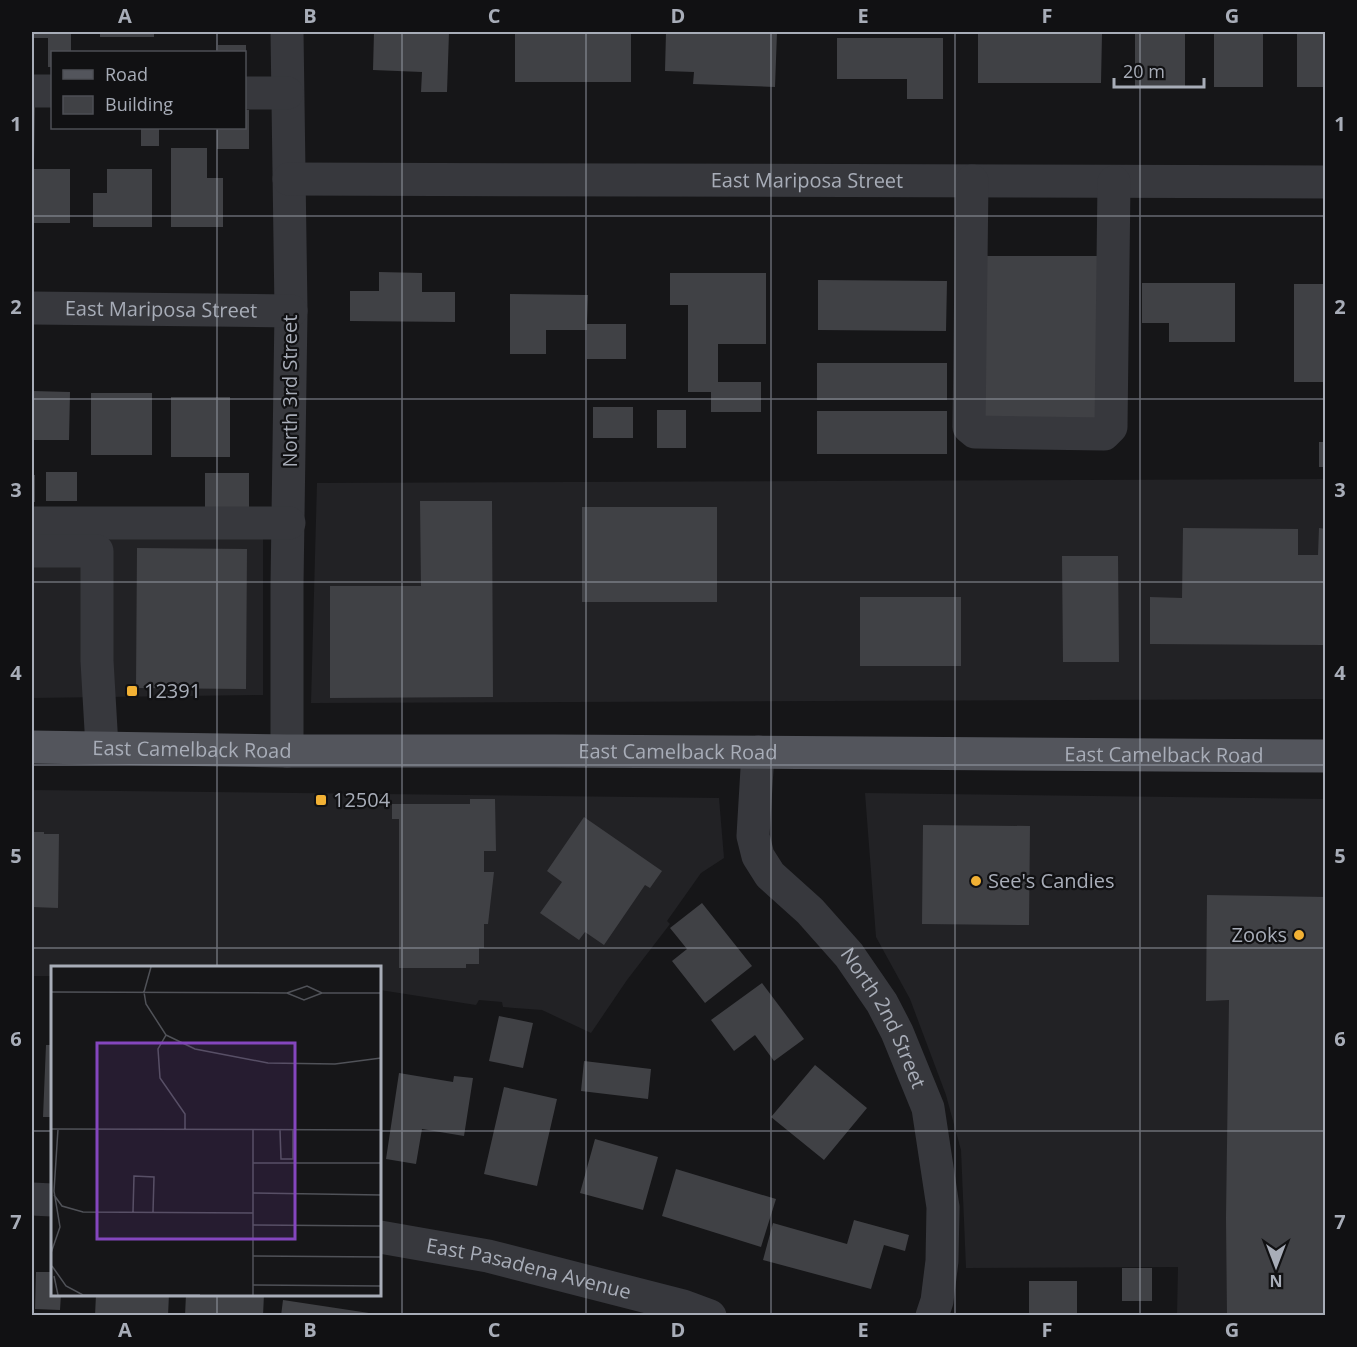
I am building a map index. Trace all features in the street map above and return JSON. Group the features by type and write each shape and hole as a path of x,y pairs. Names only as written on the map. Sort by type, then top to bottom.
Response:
{"main road":[{"name":"East Camelback Road","path":"32,747 287,751 1326,756"}],"street":[{"name":"North 3rd Street","path":"287,32 291,311 287,751"},
{"path":"32,91 51,91"},
{"path":"246,93 287,93"},
{"name":"East Mariposa Street","path":"289,179 1326,182"},
{"path":"972,181 969,427 975,432 1104,434 1111,427 1114,182"},
{"name":"East Mariposa Street","path":"32,308 291,311"},
{"path":"32,523 289,523"},
{"path":"32,551 97,551 97,661 102,747"},
{"name":"North 2nd Street","path":"758,752 753,836 758,856 770,875 810,911 849,955 882,1003 897,1032 928,1108 943,1207 942,1261 937,1301 932,1316"},
{"path":"32,1199 51,1200"},
{"name":"East Pasadena Avenue","path":"381,1237 488,1256 683,1306 710,1316"}],"shaded area":[{"path":"1325,479 1325,699 311,703 317,483"},
{"path":"32,536 263,537 263,695 32,698"},
{"path":"32,790 719,798 724,858 701,873 667,921 670,924 627,980 591,1033 542,1010 503,1007 502,1002 479,1000 476,1005 381,990 381,966 51,966 51,976 32,976"},
{"path":"865,793 1325,799 1325,1315 1177,1315 1178,1267 966,1268 961,1150 946,1095 910,999 876,937"}],"building":[{"path":"32,32 71,32 71,51 51,51 51,67 48,67 48,38 32,38"},
{"path":"100,32 154,32 154,37 100,37"},
{"path":"374,32 449,32 447,92 421,92 422,72 373,70"},
{"path":"515,32 631,32 631,82 515,82"},
{"path":"666,32 777,32 775,87 693,84 694,72 665,71"},
{"path":"978,32 1102,34 1101,83 978,83"},
{"path":"1135,32 1185,32 1185,88 1135,88"},
{"path":"1214,32 1263,32 1263,87 1214,87"},
{"path":"1297,32 1326,32 1326,87 1297,87"},
{"path":"837,38 943,38 943,99 907,99 907,79 837,79"},
{"path":"218,45 246,45 246,51 218,51"},
{"path":"32,104 35,104 34,160 32,160"},
{"path":"246,110 249,110 249,149 217,149 217,129 246,129"},
{"path":"141,129 159,129 159,146 141,146"},
{"path":"171,148 207,148 207,178 223,178 223,227 171,227"},
{"path":"32,169 70,169 70,223 32,223"},
{"path":"107,169 152,169 152,227 93,227 93,193 107,193"},
{"path":"976,256 1100,256 1105,425 975,425"},
{"path":"379,272 422,273 422,292 455,292 455,322 350,321 350,291 379,291"},
{"path":"670,273 766,273 766,344 718,344 718,382 761,382 761,412 711,412 711,392 688,392 688,305 670,305"},
{"path":"818,280 947,281 946,331 818,330"},
{"path":"1142,283 1235,283 1235,342 1169,342 1169,323 1142,323"},
{"path":"1294,284 1326,284 1326,382 1294,382"},
{"path":"510,294 588,295 587,324 626,324 626,359 587,359 587,330 546,330 546,354 510,354"},
{"path":"817,363 947,363 947,400 817,400"},
{"path":"32,391 70,392 69,440 32,440"},
{"path":"91,393 152,393 152,455 91,455"},
{"path":"171,397 230,397 230,457 171,457"},
{"path":"593,407 633,407 633,438 593,438"},
{"path":"657,410 686,410 686,448 657,448"},
{"path":"817,411 947,411 947,454 817,454"},
{"path":"1319,442 1326,442 1326,467 1319,467"},
{"path":"46,472 77,472 77,501 46,501"},
{"path":"205,473 249,473 249,514 205,514"},
{"path":"32,475 35,475 35,502 32,502"},
{"path":"420,501 492,501 493,697 330,698 330,586 421,586"},
{"path":"582,507 717,507 717,602 582,602"},
{"path":"1183,528 1298,529 1298,555 1318,555 1319,528 1326,529 1326,645 1150,644 1150,597 1182,598"},
{"path":"137,548 247,549 246,689 136,688"},
{"path":"1062,556 1118,556 1119,662 1063,662"},
{"path":"860,597 961,597 961,666 860,666"},
{"path":"470,799 495,799 496,851 484,851 484,872 494,872 488,924 484,924 484,948 479,948 479,964 466,964 466,968 399,968 399,819 392,819 392,804 470,804"},
{"path":"584,817 662,871 650,888 645,885 604,945 585,932 579,940 540,913 562,882 547,871"},
{"name":"See's Candies","path":"923,825 1030,826 1029,925 922,924"},
{"path":"32,832 59,834 58,908 32,907"},
{"path":"1207,895 1326,897 1326,1316 1227,1316 1229,1000 1206,1001"},
{"path":"702,903 752,966 705,1003 672,961 687,949 670,928"},
{"path":"762,983 804,1039 774,1061 755,1035 734,1051 711,1020"},
{"path":"499,1016 533,1023 523,1068 489,1061"},
{"path":"46,1045 51,1045 51,1117 43,1117"},
{"path":"584,1061 651,1069 648,1099 581,1091"},
{"path":"815,1065 867,1108 824,1160 771,1117"},
{"path":"399,1073 453,1082 454,1076 473,1078 464,1136 422,1129 416,1164 386,1159"},
{"path":"504,1087 557,1099 537,1186 484,1174"},
{"path":"595,1139 658,1157 643,1210 580,1193"},
{"path":"676,1169 776,1199 761,1247 662,1216"},
{"path":"854,1220 909,1235 905,1251 884,1245 871,1289 763,1260 773,1223 847,1244"},
{"path":"1122,1268 1152,1268 1152,1301 1122,1301"},
{"path":"36,1272 51,1272 51,1296 61,1296 60,1310 35,1309"},
{"path":"1029,1281 1077,1281 1077,1316 1029,1316"},
{"path":"96,1296 169,1296 168,1316 95,1316"},
{"path":"186,1296 264,1296 263,1316 185,1316"},
{"path":"283,1300 369,1313 369,1316 281,1316"}],"place":[{"name":"12391","path":"132,691"},
{"name":"12504","path":"321,800"},
{"name":"See's Candies","path":"976,881"},
{"name":"Zooks","path":"1299,935"}]}
